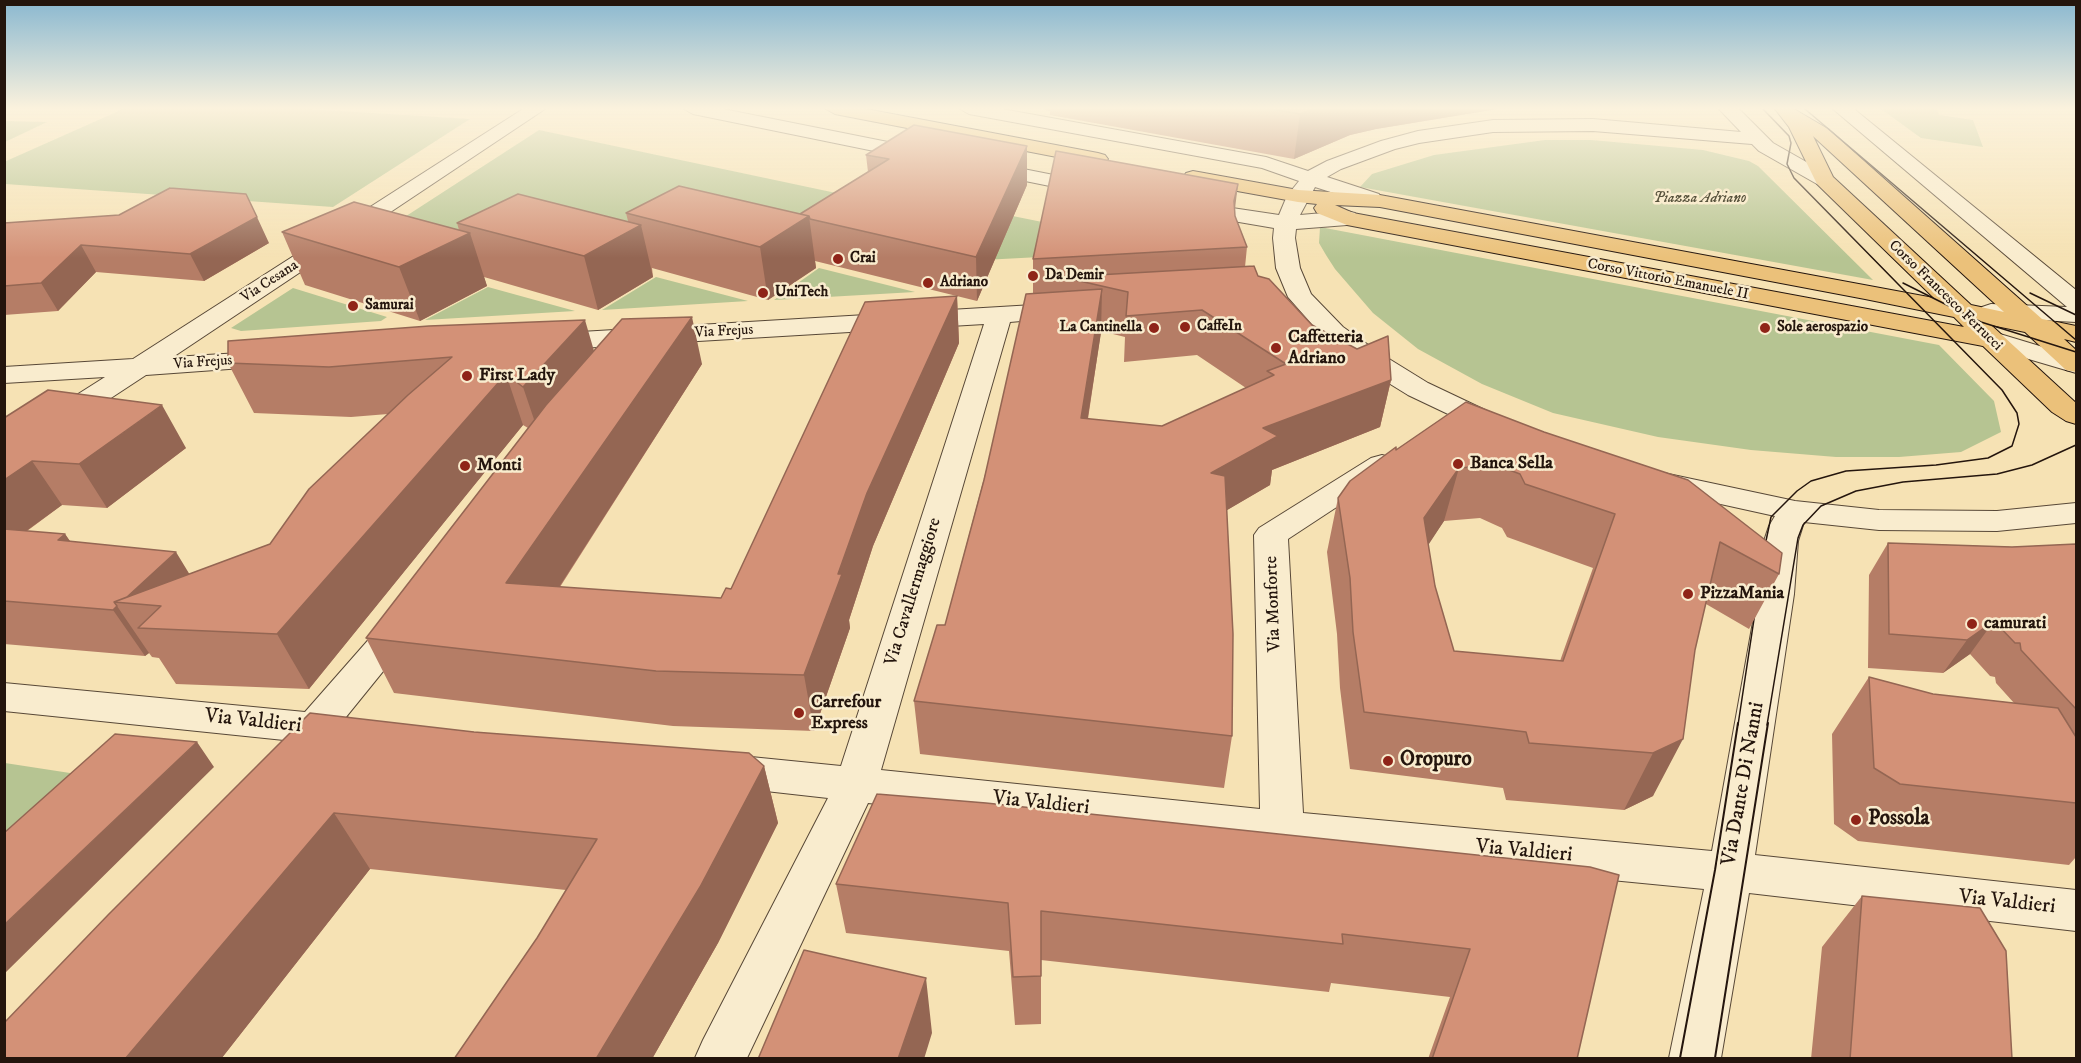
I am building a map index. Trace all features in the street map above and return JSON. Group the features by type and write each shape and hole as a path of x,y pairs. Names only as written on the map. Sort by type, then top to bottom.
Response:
{"main road":[{"path":"1093,159 1116,163"},
{"name":"Corso Francesco Ferrucci","path":"1814,159 1824,180 2074,417"},
{"path":"1849,159 2026,319 2074,354"},
{"name":"Corso Vittorio Emanuele II","path":"1174,173 1298,196 1371,199 1960,310 2026,319"},
{"name":"Corso Vittorio Emanuele II","path":"1298,196 1347,218 1990,339"}],"street":[{"name":"Via Cesana","path":"4,455 461,159"},
{"name":"Corso Vittorio Emanuele II","path":"1244,159 1312,177 1371,199"},
{"path":"1351,159 1312,177 1298,196 1286,223 1284,238 1288,268 1288,297 1371,360 1418,390 1437,430 1520,436"},
{"name":"Corso Francesco Ferrucci","path":"1786,159 1824,180"},
{"path":"1901,159 2076,302"},
{"path":"960,162 1111,192"},
{"name":"Corso Vittorio Emanuele II","path":"1169,204 1224,215 1286,223 1347,218"},
{"name":"Via Frejus","path":"528,343 1091,309"},
{"name":"Via Cavallermaggiore","path":"721,1059 856,784 999,315"},
{"name":"Corso Vittorio Emanuele II","path":"2026,319 2076,315"},
{"path":"610,374 642,337"},
{"name":"Corso Vittorio Emanuele II","path":"1990,339 2074,354"},
{"name":"Via Frejus","path":"4,375 295,358"},
{"name":"Via Monforte","path":"1282,830 1271,536 1437,430"},
{"path":"1636,476 1796,511 1879,520 1997,521 2076,513"},
{"name":"Via Dante Di Nanni","path":"1695,1059 1737,829 1776,594 1781,541 1785,526 1796,511"},
{"path":"283,762 316,729 429,592"},
{"name":"Via Valdieri","path":"4,697 375,735"},
{"name":"Via Valdieri","path":"683,766 1282,830 1728,872 2076,911"}],"green space":[{"path":"12,159 408,159 333,207 5,184 4,162"},
{"path":"495,159 674,159 855,197 770,252 312,277"},
{"name":"Piazza Adriano","path":"1422,159 1739,159 1758,166 1873,280 1360,187 1372,174"},
{"path":"884,190 1067,227 1059,256 983,260"},
{"path":"1320,227 1939,345 1994,401 2001,432 1961,452 1899,457 1836,457 1751,450 1658,437 1553,413 1482,384 1418,349 1373,313 1335,269 1319,243"},
{"path":"819,268 915,292 774,300"},
{"path":"656,277 748,301 602,310"},
{"path":"488,287 575,311 425,320"},
{"path":"293,288 387,317 381,321 241,331 231,328"},
{"path":"5,763 83,775 5,851"}],"building":[{"path":"887,159 1021,159 976,257 810,219 809,216 800,214 889,159"},
{"path":"1054,159 1098,159 1238,184 1234,201 1235,216 1247,247 1033,259"},
{"path":"679,186 809,216 760,247 626,213"},
{"path":"170,188 246,194 257,217 190,254 81,245 41,283 4,286 4,223 119,215"},
{"path":"518,194 641,225 584,256 457,223"},
{"path":"354,202 470,233 399,267 282,232"},
{"path":"1254,266 1258,276 1269,279 1312,325 1357,349 1388,336 1391,380 1263,428 1278,436 1211,473 1225,476 1233,634 1232,736 914,701 937,625 945,625 984,480 1026,294 1102,289 1081,418 1162,426 1274,375 1267,371 1286,364 1202,310 1126,316 1128,292 1062,277"},
{"path":"957,296 867,493 838,574 842,574 804,675 656,671 366,638 546,405 622,319 692,317 506,583 721,598 726,588 731,589 865,302"},
{"path":"585,320 523,387 506,374 277,634 138,628 161,606 114,602 270,544 309,489 408,395 452,357 329,367 228,363 228,341 429,326"},
{"path":"48,390 162,405 79,464 32,461 4,480 4,418"},
{"path":"1466,402 1544,432 1688,480 1782,553 1779,574 1720,542 1695,650 1683,739 1653,753 1529,743 1526,732 1364,712 1353,632 1350,578 1338,498 1350,481 1396,447 1396,450","holes":["1496,465 1520,474 1525,484 1615,514 1563,661 1454,651 1435,586 1424,518 1459,468"]},
{"path":"4,529 65,534 58,540 176,552 127,597 114,602 117,606 113,610 4,601"},
{"name":"camurati","path":"1888,543 2012,547 2076,544 2076,709 2021,650 2020,643 2015,643 1994,621 1967,640 1889,634"},
{"path":"1869,677 1933,694 2058,708 2076,737 2076,803 1900,784 1874,768"},
{"path":"310,713 474,732 749,753 764,766 700,887 596,1059 454,1059 537,938 597,839 334,813 125,1059 4,1059 4,1023 108,915"},
{"path":"115,734 197,742 4,925 4,833"},
{"path":"877,794 986,803 1590,867 1619,875 1577,1059 1432,1059 1470,949 1342,934 1343,944 1041,911 1041,976 1013,977 1008,903 836,884"},
{"path":"1862,896 1980,908 2006,951 2012,1059 1850,1059"},
{"path":"804,950 926,978 898,1059 758,1059"}],"tram line":[{"path":"1763,555 1771,517 1797,491 1811,481 1846,471 1936,465 1988,458 2012,446 2019,424 2017,413 2002,390 1794,178 1787,164 1788,159"},
{"path":"1863,159 2076,340"},
{"path":"1903,283 1981,322 2076,352"},
{"path":"2030,293 2076,315"},
{"path":"1767,725 1798,538 1803,525 1821,506 1856,491 1903,482 1997,474 2032,465 2076,445"},
{"path":"1738,725 1756,606"},
{"path":"1680,1058 1715,870 1738,723"},
{"path":"1715,1058 1768,723"}],"place":[{"name":"Crai","path":"838,259"},
{"name":"Da Demir","path":"1033,276"},
{"name":"Adriano","path":"928,283"},
{"name":"UniTech","path":"763,293"},
{"name":"Samurai","path":"353,306"},
{"name":"CaffeIn","path":"1185,327"},
{"name":"La Cantinella","path":"1154,328"},
{"name":"Sole aerospazio","path":"1765,328"},
{"name":"Caffetteria Adriano","path":"1276,348"},
{"name":"First Lady","path":"467,376"},
{"name":"Banca Sella","path":"1458,464"},
{"name":"Monti","path":"465,466"},
{"name":"PizzaMania","path":"1688,594"},
{"name":"camurati","path":"1972,624"},
{"name":"Carrefour Express","path":"799,713"},
{"name":"Oropuro","path":"1388,761"},
{"name":"Possola","path":"1856,820"}]}
